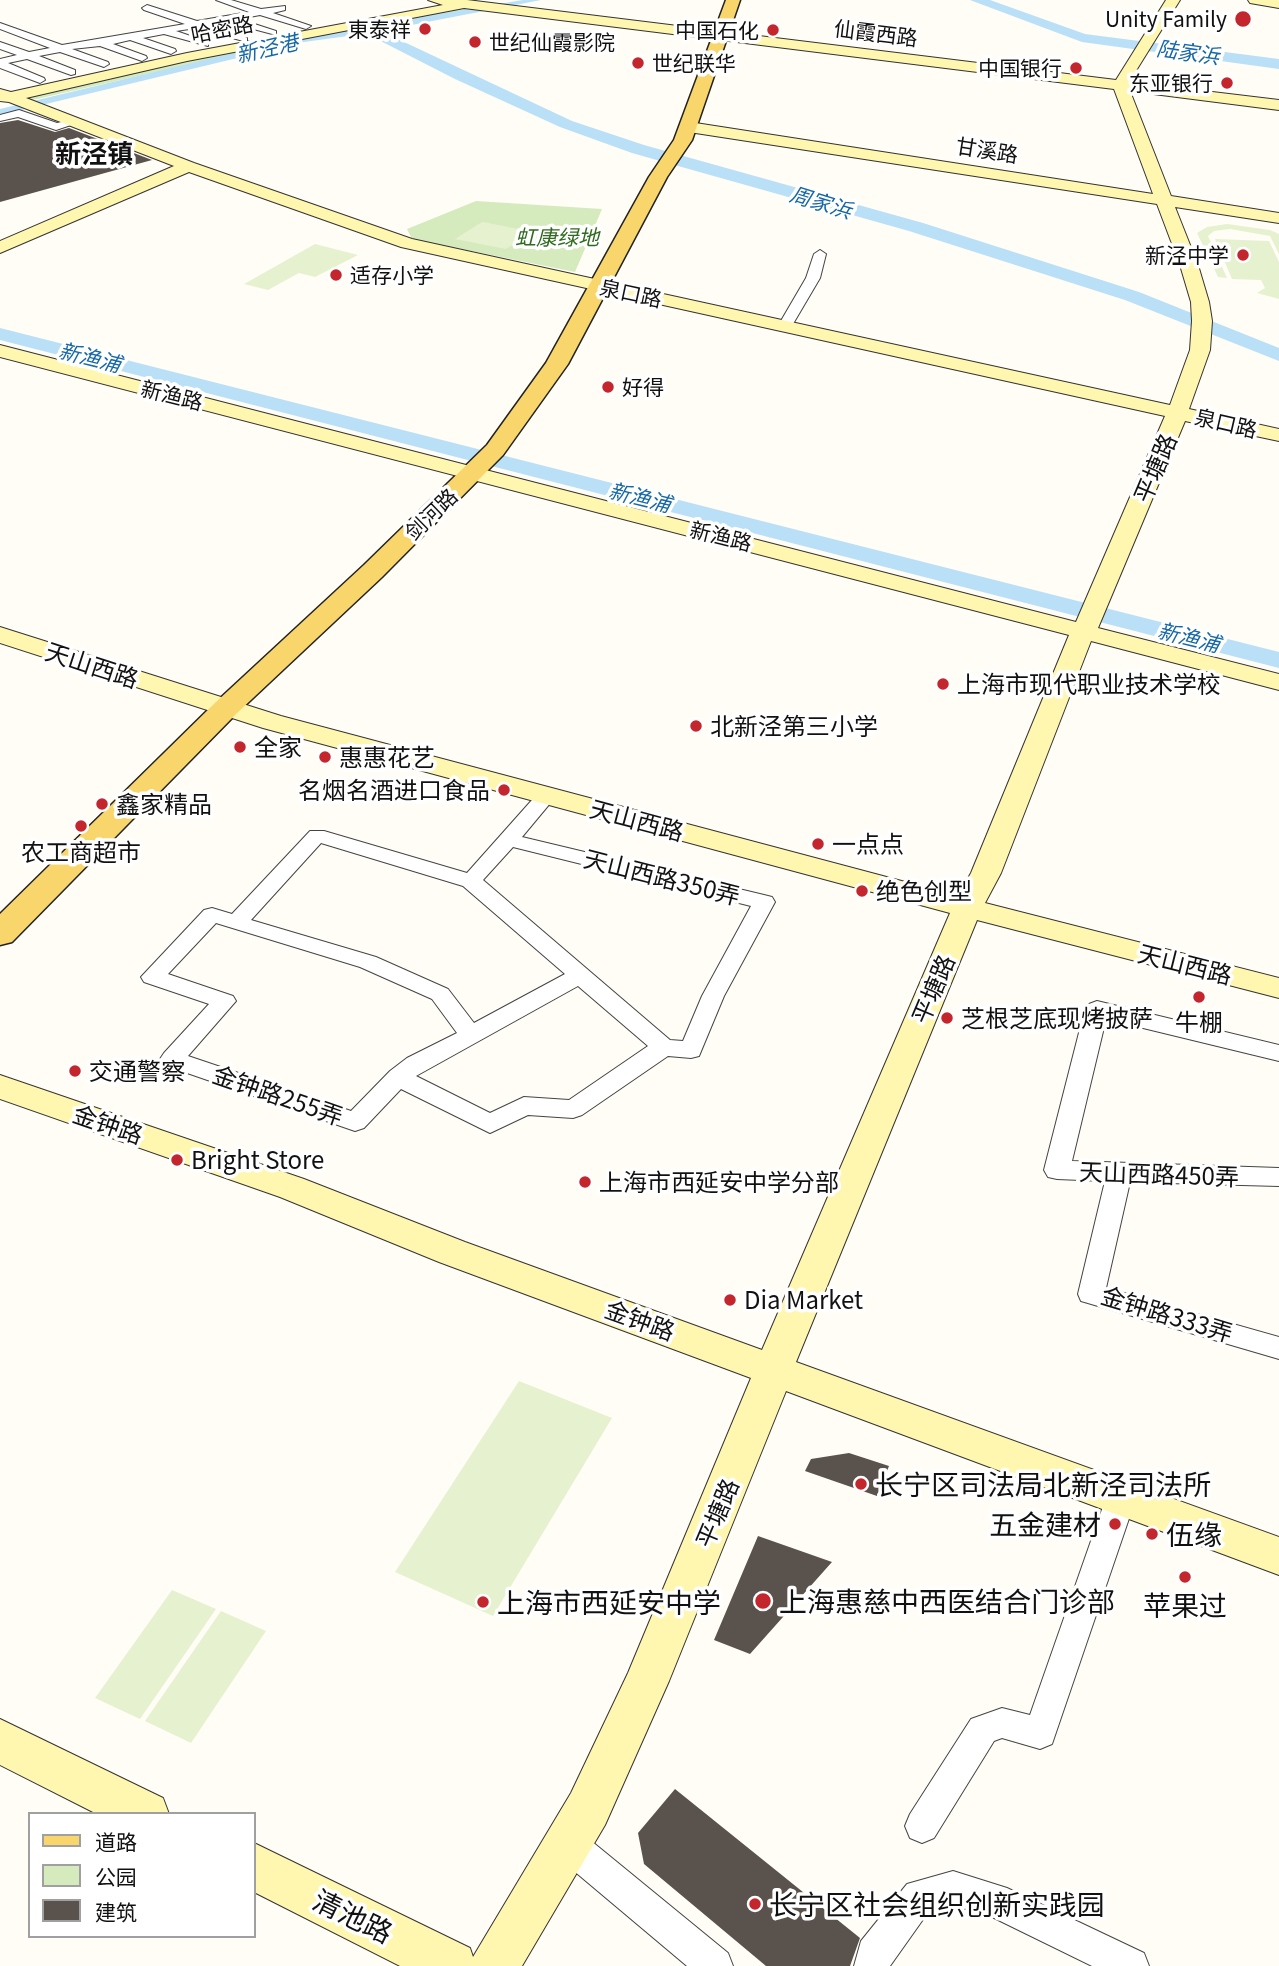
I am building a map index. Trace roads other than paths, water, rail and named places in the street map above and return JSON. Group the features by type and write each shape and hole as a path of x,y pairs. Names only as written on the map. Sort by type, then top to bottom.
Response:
{"main road":[{"name":"剑河路","path":"0,934 226,708 495,450 557,364 597,286 686,133 733,0"}],"street":[{"path":"221,0 306,26"},
{"name":"仙霞西路","path":"435,0 1279,105"},
{"name":"哈密路","path":"5,97 187,57 494,0"},
{"path":"1120,85 1173,0"},
{"path":"1255,0 1279,4"},
{"path":"147,8 243,40"},
{"path":"100,43 282,8"},
{"path":"204,11 272,33"},
{"path":"0,26 104,64"},
{"path":"162,30 204,44"},
{"path":"0,34 14,31"},
{"path":"130,37 172,51"},
{"path":"0,63 89,42 100,43 142,58"},
{"path":"0,46 71,72"},
{"path":"0,63 40,80"},
{"name":"平塘路","path":"494,1966 588,1810 647,1681 967,908 986,873 1077,644 1091,620 1174,421 1200,350 1200,302 1189,265 1120,85"},
{"name":"泉口路","path":"5,97 188,166 407,243 1279,435"},
{"path":"0,118 19,113 56,127 74,122"},
{"name":"甘溪路","path":"686,133 1279,218"},
{"path":"0,248 188,166"},
{"path":"785,326 813,278 820,254"},
{"name":"新渔路","path":"0,351 475,472 1091,620 1279,682"},
{"name":"天山西路","path":"0,635 226,708 967,908 1279,988"},
{"path":"471,880 510,840 547,795"},
{"path":"398,1076 490,1124 524,1106 573,1110 664,1047 471,880 317,835 237,922 368,962 440,994 471,1035 580,975"},
{"name":"天山西路350弄","path":"510,840 764,902 713,996 691,1050 664,1047"},
{"name":"金钟路255弄","path":"237,922 212,915 152,977 225,1001 172,1059 355,1122 398,1076 471,1035"},
{"name":"天山西路450弄","path":"1279,1053 1097,1009 1057,1170 1279,1177"},
{"name":"金钟路","path":"0,1087 206,1157 452,1252 1279,1556"},
{"name":"金钟路333弄","path":"1119,1173 1091,1294 1279,1348"},
{"path":"922,1826 983,1730 1002,1723 1040,1732 1121,1498"},
{"path":"0,1741 142,1812"},
{"path":"567,1843 715,1966"},
{"name":"清池路","path":"256,1868 452,1966"},
{"path":"872,1966 874,1954 919,1896 953,1888 995,1900 1131,1966"}],"waterway":[{"name":"新泾港","path":"0,112 304,39 537,0"},
{"name":"陆家浜","path":"977,0 1082,38 1279,64"},
{"name":"周家浜","path":"370,30 460,76 566,124 638,149 916,227 1132,296 1279,355"},
{"name":"新渔浦","path":"0,334 1279,660"}],"place":[{"name":"Unity Family","path":"1243,19"},
{"name":"東泰祥","path":"425,29"},
{"name":"中国石化","path":"773,30"},
{"name":"世纪仙霞影院","path":"475,42"},
{"name":"世纪联华","path":"638,63"},
{"name":"中国银行","path":"1076,68"},
{"name":"东亚银行","path":"1227,83"},
{"name":"新泾中学","path":"1243,255"},
{"name":"适存小学","path":"336,275"},
{"name":"好得","path":"608,387"},
{"name":"上海市现代职业技术学校","path":"943,684"},
{"name":"北新泾第三小学","path":"696,726"},
{"name":"全家","path":"240,747"},
{"name":"惠惠花艺","path":"325,757"},
{"name":"名烟名酒进口食品","path":"504,790"},
{"name":"鑫家精品","path":"102,804"},
{"name":"农工商超市","path":"81,826"},
{"name":"一点点","path":"818,844"},
{"name":"绝色创型","path":"862,891"},
{"name":"牛棚","path":"1199,997"},
{"name":"芝根芝底现烤披萨","path":"947,1018"},
{"name":"交通警察","path":"75,1071"},
{"name":"Bright Store","path":"177,1160"},
{"name":"上海市西延安中学分部","path":"585,1182"},
{"name":"Dia Market","path":"730,1300"},
{"name":"长宁区司法局北新泾司法所","path":"861,1484"},
{"name":"五金建材","path":"1115,1524"},
{"name":"伍缘","path":"1152,1534"},
{"name":"苹果过","path":"1185,1577"},
{"name":"上海惠慈中西医结合门诊部","path":"763,1601"},
{"name":"上海市西延安中学","path":"483,1602"},
{"name":"长宁区社会组织创新实践园","path":"755,1904"}],"district":[{"name":"新泾镇","path":"94,153"}],"park label":[{"name":"虹康绿地","path":"557,237"}]}
